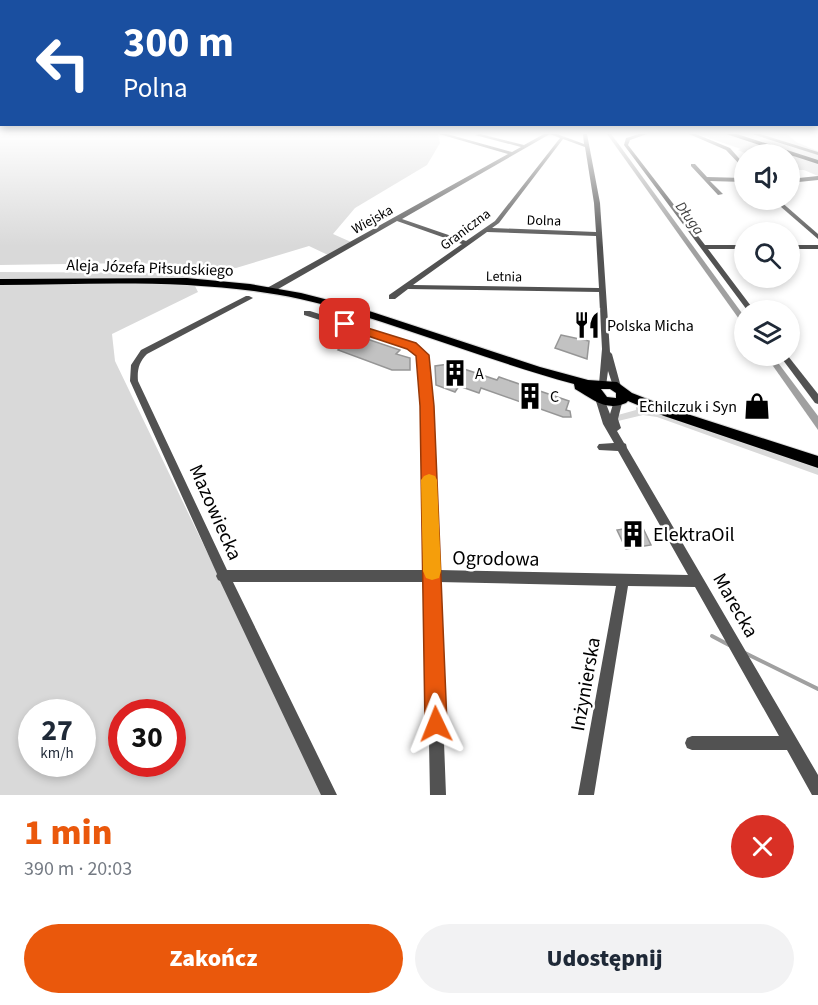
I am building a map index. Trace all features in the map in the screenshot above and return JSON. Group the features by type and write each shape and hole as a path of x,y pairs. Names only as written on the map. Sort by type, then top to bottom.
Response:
{"main road":[{"name":"Aleja Józefa Piłsudskiego","path":"0,282 187,281 270,290 322,300 391,321 600,391"},
{"path":"600,391 610,403 619,396"},
{"path":"600,391 818,462"}],"street":[{"name":"Wiejska","path":"270,290 482,171"},
{"name":"Graniczna","path":"392,297 488,230 512,206 539,171"},
{"name":"Marecka","path":"592,171 596,190 606,349 619,396 613,419 621,443"},
{"path":"646,171 743,300"},
{"path":"699,171 720,194"},
{"path":"706,179 734,180"},
{"path":"800,181 816,180"},
{"path":"787,210 818,237"},
{"path":"397,219 468,244"},
{"name":"Dolna","path":"488,230 598,234"},
{"path":"703,247 734,247"},
{"path":"800,248 818,247"},
{"name":"Letnia","path":"406,287 602,290"},
{"name":"Mazowiecka","path":"249,298 144,351 134,364 132,373 222,576 329,795"},
{"path":"307,313 411,346 423,355 438,795"},
{"path":"380,336 391,321"},
{"name":"Marecka","path":"606,349 600,391 608,424 621,443 818,790"},
{"path":"792,366 818,401"},
{"path":"602,447 621,443"},
{"name":"Ogrodowa","path":"222,576 432,576 698,581"},
{"name":"Inżynierska","path":"586,795 623,580"},
{"path":"692,743 791,743"}],"shaded area":[{"path":"0,171 417,171 355,208 333,234 351,242 328,255 309,246 236,268 201,266 187,281 195,286 198,292 112,334 115,361 324,795 0,795 0,272 192,273 199,266 134,263 0,265"},
{"path":"633,171 638,171 734,302 734,312"},
{"path":"807,171 818,171 818,176"},
{"path":"773,366 780,366 818,416 818,430"},
{"path":"636,407 818,467 818,475 657,417 643,415 618,421 618,415 636,410"}],"building":[{"path":"352,334 400,350 396,354 410,358 410,370 392,370 338,350"},
{"path":"561,335 589,341 587,359 555,348"},
{"path":"449,364 497,380 499,377 569,401 566,410 570,411 571,417 563,417 481,388 479,393 459,386 455,392 436,385 435,366"},
{"name":"ElektraOil","path":"642,526 651,545 626,549 617,530"}],"waterway":[{"path":"712,636 729,645"},
{"path":"745,653 818,689"}],"slow traffic":[{"path":"429,480 432,571"}],"place":[{"name":"Polska Micha","path":"587,325"},
{"name":"A","path":"455,373"},
{"name":"C","path":"530,396"},
{"name":"Echilczuk i Syn","path":"757,406"},
{"name":"ElektraOil","path":"633,534"}],"route":[{"path":"345,324 411,346 423,355 427,406 436,724"}],"water label":[{"name":"Długa","path":"690,218"}]}
